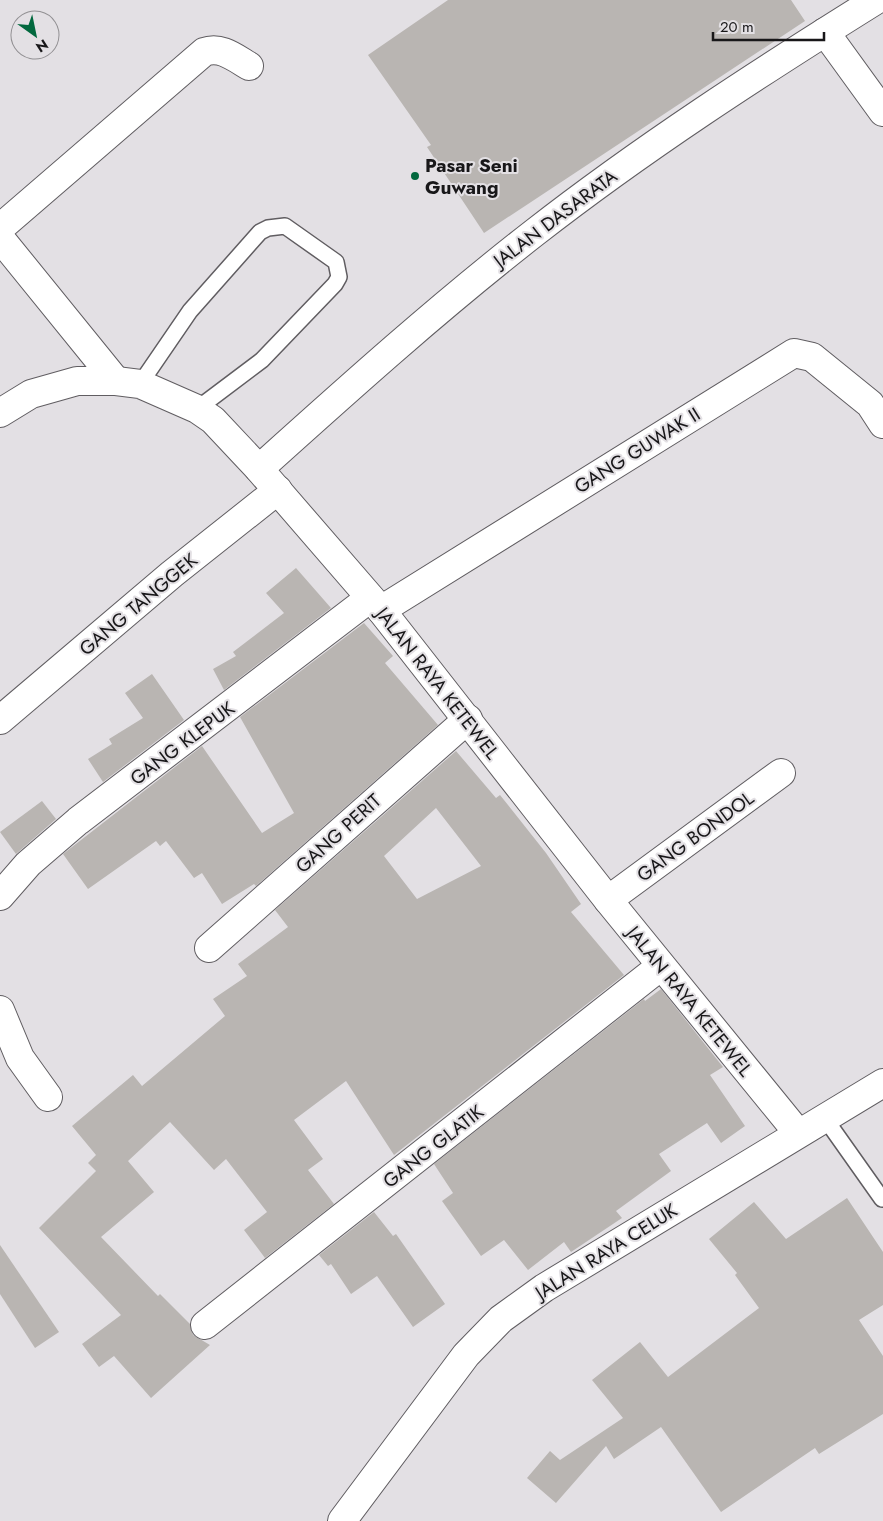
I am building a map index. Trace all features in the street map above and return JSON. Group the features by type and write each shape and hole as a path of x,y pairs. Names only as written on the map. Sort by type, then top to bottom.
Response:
{"main road":[{"name":"JALAN DASARATA","path":"259,469 426,320 534,232 632,160 876,0"},
{"path":"825,32 883,112"},
{"path":"0,228 204,52 216,50 225,52 249,66"},
{"path":"0,238 128,382"},
{"name":"GANG GUWAK II","path":"376,604 794,353 812,357 879,408"},
{"name":"JALAN RAYA KETEWEL","path":"0,413 31,394 77,381 128,382 197,409 213,420 278,490 376,604 660,966 798,1133"},
{"name":"GANG TANGGEK","path":"0,720 172,574 278,490"},
{"name":"GANG KLEPUK","path":"0,896 28,864 78,821 376,604"},
{"name":"GANG PERIT","path":"209,948 468,719"},
{"name":"GANG BONDOL","path":"608,900 781,773"},
{"name":"GANG GLATIK","path":"205,1325 660,966"},
{"path":"0,1010 20,1058 48,1097"},
{"name":"JALAN RAYA CELUK","path":"342,1521 466,1354 501,1319 544,1288 883,1083"}],"lane":[{"path":"128,382 260,232 268,228 285,226 336,262 338,277 335,284 262,360 197,409"},
{"path":"824,1117 882,1200"}],"building":[{"path":"448,0 791,0 805,21 484,233 427,147 431,145 368,55"},
{"path":"296,568 331,608 224,690 213,669 236,656 233,652 284,613 266,593"},
{"path":"364,623 393,656 385,663 438,725 256,886 254,884 222,904 202,873 194,878 166,841 160,846 156,841 88,889 63,854 202,746 262,833 294,813 240,717"},
{"path":"152,674 184,720 103,782 88,759 112,744 109,739 143,718 125,693"},
{"path":"456,751 496,798 500,795 546,853 581,904 571,912 624,975 394,1155 346,1081 294,1120 323,1159 308,1170 334,1204 265,1258 244,1230 267,1212 226,1159 214,1170 170,1122 128,1161 154,1192 101,1237 158,1296 160,1294 190,1324 193,1335 210,1345 151,1398 114,1356 99,1367 82,1344 121,1315 39,1228 96,1171 88,1163 96,1155 72,1126 133,1075 142,1086 225,1016 213,999 247,976 238,964 288,927 275,910","holes":["436,808 481,866 417,899 384,856"]},
{"path":"42,801 56,819 16,854 0,832"},
{"path":"661,989 723,1067 710,1075 745,1126 721,1143 707,1123 659,1154 671,1171 616,1211 622,1218 571,1252 564,1242 528,1270 504,1240 481,1256 442,1201 453,1193 434,1164 644,999 645,1001"},
{"path":"847,1198 883,1252 883,1305 859,1320 883,1356 883,1414 819,1454 815,1448 721,1512 661,1427 614,1459 606,1446 556,1503 527,1478 550,1451 560,1460 623,1418 592,1380 640,1342 668,1377 759,1308 735,1275 737,1273 709,1239 754,1202 786,1239"},
{"path":"374,1212 393,1236 396,1234 445,1304 413,1327 377,1276 351,1294 331,1264 328,1266 319,1255"},
{"path":"0,1245 59,1332 35,1348 0,1294"}],"place":[{"name":"Pasar Seni Guwang","path":"415,176"}]}
